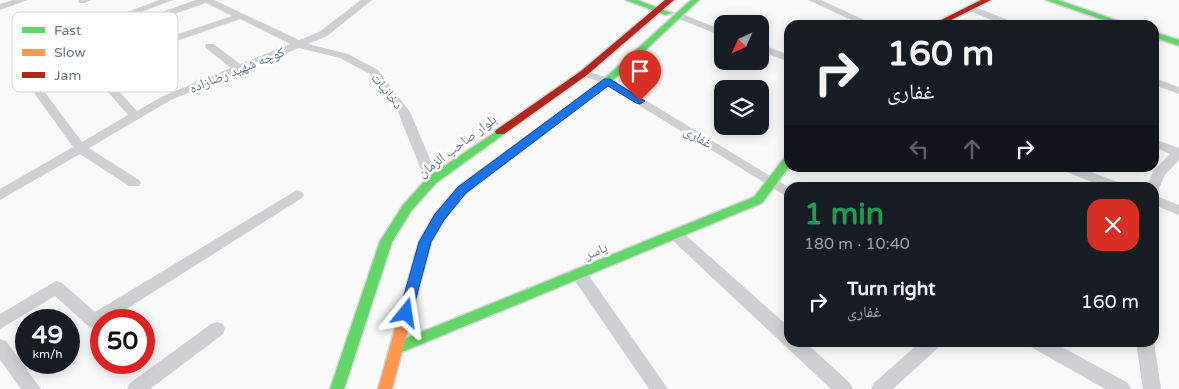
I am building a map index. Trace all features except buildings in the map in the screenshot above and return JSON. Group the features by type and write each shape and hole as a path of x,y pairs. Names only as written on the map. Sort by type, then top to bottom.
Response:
{"main road":[{"path":"630,0 677,15"},
{"name":"بلوار صاحب الزمان","path":"337,389 386,240 407,208 432,180 584,73 670,0"},
{"path":"385,389 425,242 439,217 462,190 607,81 695,0"},
{"path":"945,20 987,0"},
{"path":"1050,0 1111,20"},
{"path":"1159,36 1179,42"},
{"name":"یاسر","path":"397,348 758,200 784,165"}],"street":[{"path":"0,6 23,0"},
{"path":"133,12 168,0"},
{"path":"171,12 206,0"},
{"name":"دخانیات","path":"206,0 300,45 344,56 374,72 404,112 432,180"},
{"name":"کوچه شهید رضازاده","path":"0,195 167,98 323,34 367,0"},
{"path":"813,0 859,20"},
{"path":"970,8 1000,20"},
{"path":"677,15 714,30"},
{"path":"178,38 240,16"},
{"path":"210,46 240,69"},
{"path":"769,51 784,57"},
{"name":"غفاری","path":"584,73 607,81 784,190"},
{"path":"1159,83 1179,91"},
{"path":"39,92 80,148 134,184"},
{"path":"115,92 135,116"},
{"path":"1156,182 1159,173 1179,153 1159,145"},
{"path":"1079,172 1105,182"},
{"path":"0,322 56,287 94,321 297,196"},
{"path":"1159,202 1179,210"},
{"path":"676,235 784,333"},
{"path":"579,274 659,389"},
{"path":"136,389 217,329"},
{"path":"0,346 26,387"},
{"path":"798,347 844,389"},
{"path":"880,389 927,347"},
{"path":"1046,347 1122,389"},
{"path":"1146,347 1152,389"}],"traffic: fast":[{"path":"630,0 668,13"},
{"path":"575,105 607,81 695,0"},
{"path":"1050,0 1111,20"},
{"path":"1159,36 1179,43"},
{"path":"337,389 386,241 407,208 432,180 500,132"},
{"path":"397,348 758,200 784,166"}],"traffic: slow":[{"path":"385,389 425,242 439,217 462,190 575,105"}],"traffic: jam":[{"path":"500,132 584,73 670,0"},
{"path":"945,20 987,0"}],"route":[{"path":"406,313 425,242 439,217 462,190 607,81 640,101"}]}
